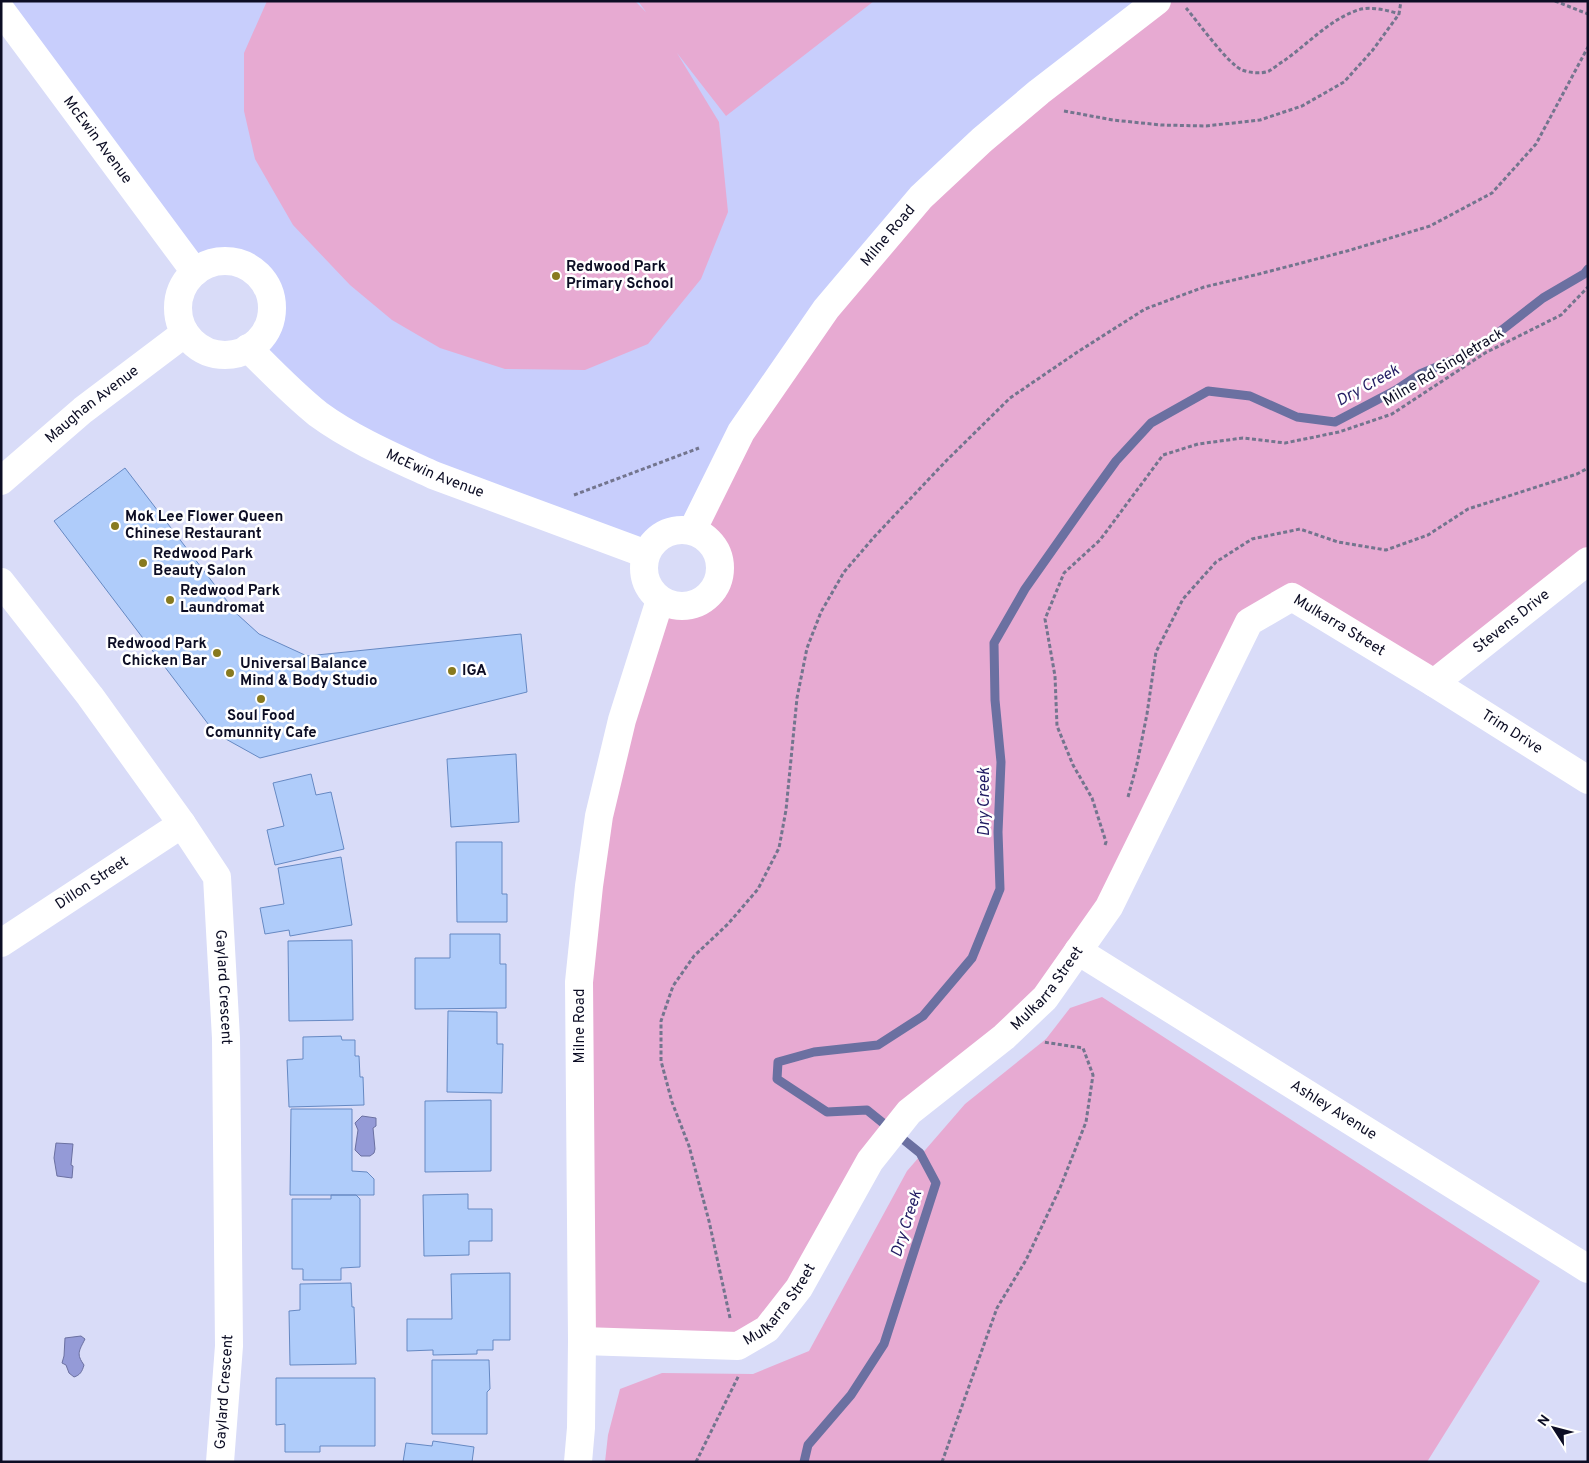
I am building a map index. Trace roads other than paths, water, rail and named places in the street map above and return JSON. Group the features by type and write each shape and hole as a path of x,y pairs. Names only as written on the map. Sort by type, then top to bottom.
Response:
{"street":[{"name":"Milne Road","path":"692,531 741,432 826,308 921,198 982,140 1039,92 1157,1"},
{"name":"McEwin Avenue","path":"1,10 195,272"},
{"path":"223,261 238,263 252,270 263,280 270,294 271,301 272,309 269,324 262,337 248,348 237,353 222,355 208,352 195,344 185,333 180,321 178,308 180,294 186,282 195,272 208,264 223,261"},
{"name":"Maughan Avenue","path":"1,481 83,410 185,333"},
{"name":"McEwin Avenue","path":"248,348 285,386 318,414 344,431 400,460 433,475 646,554"},
{"path":"692,531 704,537 713,546 719,559 720,572 716,584 709,595 698,603 685,607 672,606 660,600 651,591 645,580 643,567 646,554 652,544 660,537 670,532 692,531"},
{"name":"Stevens Drive","path":"1434,683 1588,561"},
{"name":"Gaylard Crescent","path":"1,582 90,696 182,824 217,877 226,1038 229,1346 220,1462"},
{"name":"Mulkarra Street","path":"582,1341 738,1346 767,1329 799,1288 870,1161 909,1112 1004,1037 1045,998 1108,907 1249,622 1292,597 1434,683"},
{"name":"Milne Road","path":"578,1462 581,1428 582,1341 579,982 589,886 599,816 622,720 660,600"},
{"name":"Trim Drive","path":"1434,683 1588,780"},
{"name":"Dillon Street","path":"1,943 182,824"},
{"name":"Ashley Avenue","path":"1078,951 1588,1270"}],"waterway":[{"name":"Dry Creek","path":"804,1462 808,1445 851,1395 884,1344 936,1183 920,1153 867,1110 827,1112 777,1079 778,1062 814,1052 878,1045 923,1016 972,958 1000,889 998,832 1001,762 995,700 994,643 1025,589 1116,461 1151,423 1208,391 1250,396 1297,417 1335,422 1396,390 1420,374 1475,351 1543,298 1584,274 1588,269"}],"place":[{"name":"Redwood Park Primary School","path":"556,276"},
{"name":"Mok Lee Flower Queen Chinese Restaurant","path":"115,526"},
{"name":"Redwood Park Beauty Salon","path":"143,563"},
{"name":"Redwood Park Laundromat","path":"170,600"},
{"name":"Redwood Park Chicken Bar","path":"217,653"},
{"name":"IGA","path":"452,671"},
{"name":"Universal Balance Mind & Body Studio","path":"230,673"},
{"name":"Soul Food Comunnity Cafe","path":"261,699"}]}
